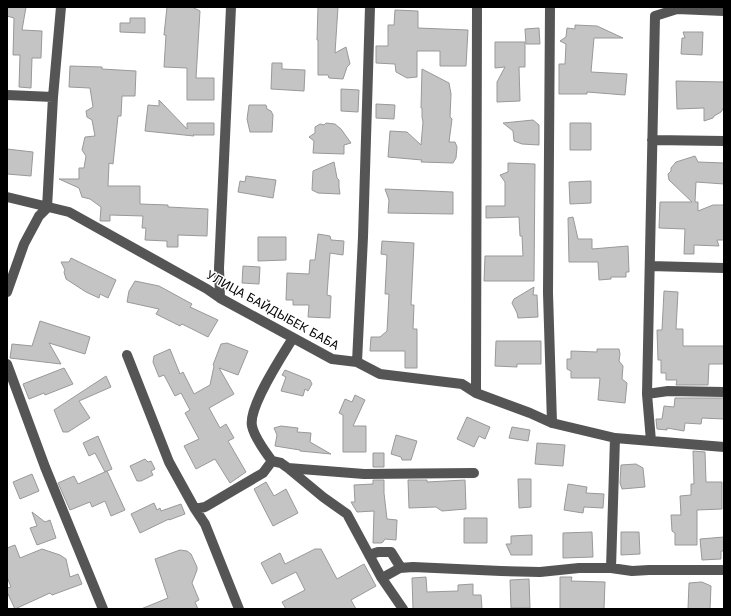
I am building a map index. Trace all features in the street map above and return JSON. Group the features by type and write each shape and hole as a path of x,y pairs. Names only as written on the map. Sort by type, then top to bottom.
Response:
{"street":[{"path":"7,292 24,244 39,216 47,208 53,97 61,7"},
{"path":"220,298 219,268 231,7"},
{"path":"357,362 363,237 370,7"},
{"path":"476,393 477,7"},
{"path":"550,7 548,293 552,423"},
{"path":"651,441 647,394 653,11 677,9 724,11"},
{"path":"7,95 53,97"},
{"path":"652,140 724,141"},
{"name":"УЛИЦА БАЙДЫБЕК БАБА","path":"7,197 47,208 69,212 207,289 220,298 332,359 357,362 380,374 462,384 476,393 552,423 615,438 724,448"},
{"path":"650,266 724,268"},
{"path":"292,338 254,408 252,426 262,447 272,461 281,463 323,497 347,514 382,578 403,609"},
{"path":"127,355 168,462 205,524 239,609"},
{"path":"7,364 45,467 103,609"},
{"path":"647,394 668,391 724,392"},
{"path":"611,568 615,438"},
{"path":"195,508 205,507 262,473 272,461"},
{"path":"288,468 364,474 474,473"},
{"path":"370,555 378,552 391,552 401,568"},
{"path":"382,578 401,568 413,567 540,572 579,568 611,568 632,571 724,570"}],"building":[{"path":"7,7 26,7 22,30 42,31 41,58 32,58 31,88 19,87 20,55 13,55 14,18 7,16"},
{"path":"167,7 192,7 200,11 196,78 214,78 214,100 187,100 187,68 164,67 166,35 164,35"},
{"path":"318,7 338,7 335,53 346,47 350,64 347,67 343,79 329,78 328,75 318,75"},
{"path":"395,10 418,11 418,28 468,30 466,66 440,66 440,51 417,51 417,77 407,78 396,72 395,64 376,63 376,46 388,46 388,25 394,25"},
{"path":"130,18 145,18 145,33 120,32 120,23 130,23"},
{"path":"575,25 597,26 623,38 594,38 591,72 627,74 625,95 587,92 587,94 559,94 559,64 565,64 566,44 560,41 566,37 567,28 575,29"},
{"path":"539,28 540,44 526,44 525,29"},
{"path":"683,32 703,32 702,55 681,54 682,38 685,38"},
{"path":"495,42 525,42 525,67 519,67 520,101 497,102 497,82 505,67 495,68"},
{"path":"272,63 282,63 282,69 305,70 304,91 271,89"},
{"path":"70,66 102,67 102,69 136,71 135,96 122,96 121,116 118,116 113,164 109,163 108,186 140,186 140,204 208,209 207,236 178,235 178,247 167,247 167,241 145,240 146,228 142,228 143,216 110,215 110,221 100,221 101,207 90,199 82,197 79,188 59,179 79,179 79,168 84,168 86,156 82,150 85,137 95,136 92,120 87,117 86,111 93,107 90,88 69,87"},
{"path":"422,69 449,83 451,94 450,117 452,119 449,142 455,142 457,147 456,158 453,163 421,162 422,160 388,157 390,131 407,132 421,145 423,122 421,108"},
{"path":"676,81 724,82 724,107 721,112 713,118 704,121 704,108 677,109"},
{"path":"341,89 359,90 358,112 341,111"},
{"path":"159,100 187,129 187,123 214,123 214,135 193,135 194,136 145,131 148,105 159,106"},
{"path":"376,104 395,105 394,119 376,118"},
{"path":"249,105 266,105 267,109 271,111 273,115 272,132 250,132 247,119"},
{"path":"533,120 539,125 539,145 522,144 514,141 513,131 503,123"},
{"path":"326,123 335,124 341,129 351,143 344,145 344,154 313,153 314,141 309,137 315,133 315,127"},
{"path":"570,123 591,123 591,150 570,150"},
{"path":"7,149 33,152 31,176 7,174"},
{"path":"695,156 698,162 724,163 724,184 696,182 695,202 698,202 698,211 713,205 724,205 724,240 717,240 719,246 694,245 694,254 684,254 685,229 659,228 660,202 692,202 669,180 668,174 676,162"},
{"path":"334,162 337,178 339,180 340,194 318,193 312,190 313,171"},
{"path":"508,163 535,164 534,281 484,281 485,256 523,256 519,217 486,218 486,206 505,206 505,182 500,175 508,172"},
{"path":"246,176 276,180 273,198 238,192 240,181 245,182"},
{"path":"591,181 591,203 570,204 569,182"},
{"path":"385,189 453,192 453,214 388,213 389,200"},
{"path":"573,217 578,239 592,239 592,249 628,246 629,272 626,272 626,277 611,277 611,279 599,280 598,262 569,262 568,218"},
{"path":"318,234 330,236 331,240 344,241 343,255 330,253 327,295 331,296 330,318 308,317 309,305 293,305 293,300 286,300 287,273 309,274 310,260 315,260"},
{"path":"258,237 286,237 286,260 258,261"},
{"path":"382,241 414,243 411,305 414,305 413,329 417,329 417,368 405,368 405,351 370,351 371,337 380,337 387,331 389,294 385,294 387,255 381,254"},
{"path":"71,258 116,280 108,298 100,294 99,298 86,292 66,279 64,272 65,270 61,262 69,262"},
{"path":"243,266 260,267 259,284 242,283"},
{"path":"135,281 159,286 192,304 190,307 218,320 208,337 182,324 180,326 156,314 159,309 127,302 129,291"},
{"path":"534,287 533,295 537,295 538,317 518,318 512,303 514,299"},
{"path":"664,291 678,292 676,329 683,329 683,346 724,346 724,364 709,364 708,385 676,385 677,380 666,380 666,373 661,373 661,360 658,360 657,330 662,330"},
{"path":"40,321 90,337 85,354 49,343 61,364 10,358 12,344 32,346"},
{"path":"496,341 541,341 541,364 517,364 517,367 495,366"},
{"path":"227,343 248,351 238,375 219,368 234,394 209,408 220,428 226,424 234,438 228,441 246,472 230,483 215,459 196,469 184,446 199,439 185,413 190,410 181,393 175,396 164,375 159,377 153,362 154,356 170,349 180,374 183,372 194,394 210,385 213,365 221,344"},
{"path":"597,349 619,349 619,361 623,366 622,379 627,383 625,403 598,400 600,378 571,378 571,371 567,369 567,359 571,359 571,351 597,352"},
{"path":"64,368 73,384 45,395 44,393 29,399 23,384"},
{"path":"285,370 310,380 312,384 308,391 305,389 303,396 281,391 286,377 282,375"},
{"path":"106,376 111,387 79,401 90,418 68,432 63,432 54,410"},
{"path":"355,395 365,400 353,426 366,426 366,452 343,452 343,415 339,413 345,399 352,402"},
{"path":"675,398 724,398 724,419 702,418 701,424 685,423 684,431 667,428 667,430 657,429 656,419 662,419 664,406 674,407"},
{"path":"467,417 490,427 485,439 479,436 474,447 457,439"},
{"path":"281,426 298,428 297,432 311,433 310,442 331,454 300,451 275,446 277,435 274,428"},
{"path":"512,427 530,430 528,441 509,438"},
{"path":"396,435 417,441 411,460 402,460 401,457 391,454"},
{"path":"98,436 112,469 105,472 95,453 89,456 83,443"},
{"path":"537,443 565,445 563,466 535,464"},
{"path":"693,451 705,452 706,482 722,482 722,509 697,510 697,545 675,545 675,533 672,531 671,515 681,515 680,496 691,495 691,484 694,484"},
{"path":"373,453 384,453 384,467 373,467"},
{"path":"145,459 148,462 151,461 155,469 151,471 153,475 141,481 137,481 130,466"},
{"path":"636,464 643,468 645,487 622,489 620,483 621,465"},
{"path":"107,471 125,510 111,516 105,501 92,507 90,502 70,510 58,483 74,476 78,484"},
{"path":"32,474 39,491 20,499 13,482"},
{"path":"518,479 531,479 531,507 519,508"},
{"path":"373,480 384,480 387,519 397,520 396,540 385,539 381,543 373,543 374,511 357,512 351,502 355,502 354,485 373,484"},
{"path":"408,480 427,480 427,482 465,480 466,509 442,511 436,507 409,508"},
{"path":"266,482 274,496 286,489 298,513 273,526 254,489"},
{"path":"568,484 587,487 586,493 604,494 603,508 584,507 583,513 564,510"},
{"path":"154,503 157,510 160,508 161,511 181,504 185,514 169,519 140,533 131,514"},
{"path":"32,512 45,522 50,520 56,538 37,545 30,528 37,526"},
{"path":"464,518 487,518 487,543 464,543"},
{"path":"592,532 593,557 563,558 563,533"},
{"path":"621,532 639,532 640,554 621,555"},
{"path":"532,535 532,555 511,555 506,544 511,544 511,536"},
{"path":"724,537 724,551 721,551 721,559 702,560 700,539"},
{"path":"15,545 20,558 42,549 60,555 66,559 70,577 78,574 82,584 52,595 50,593 15,609 7,592 7,588 11,587 7,577 7,548"},
{"path":"315,549 321,549 337,579 364,564 376,586 351,600 356,609 286,609 282,602 305,590 296,572 272,584 261,563 280,553 285,564"},
{"path":"180,550 187,551 191,554 197,567 192,583 199,600 195,602 198,609 141,609 168,598 155,559"},
{"path":"426,577 427,592 458,591 458,585 473,584 473,595 481,595 482,609 413,609 412,578"},
{"path":"560,577 572,577 571,581 605,582 604,609 560,609"},
{"path":"529,579 530,608 511,608 510,580"},
{"path":"702,582 711,586 710,609 688,609 689,583"}]}
